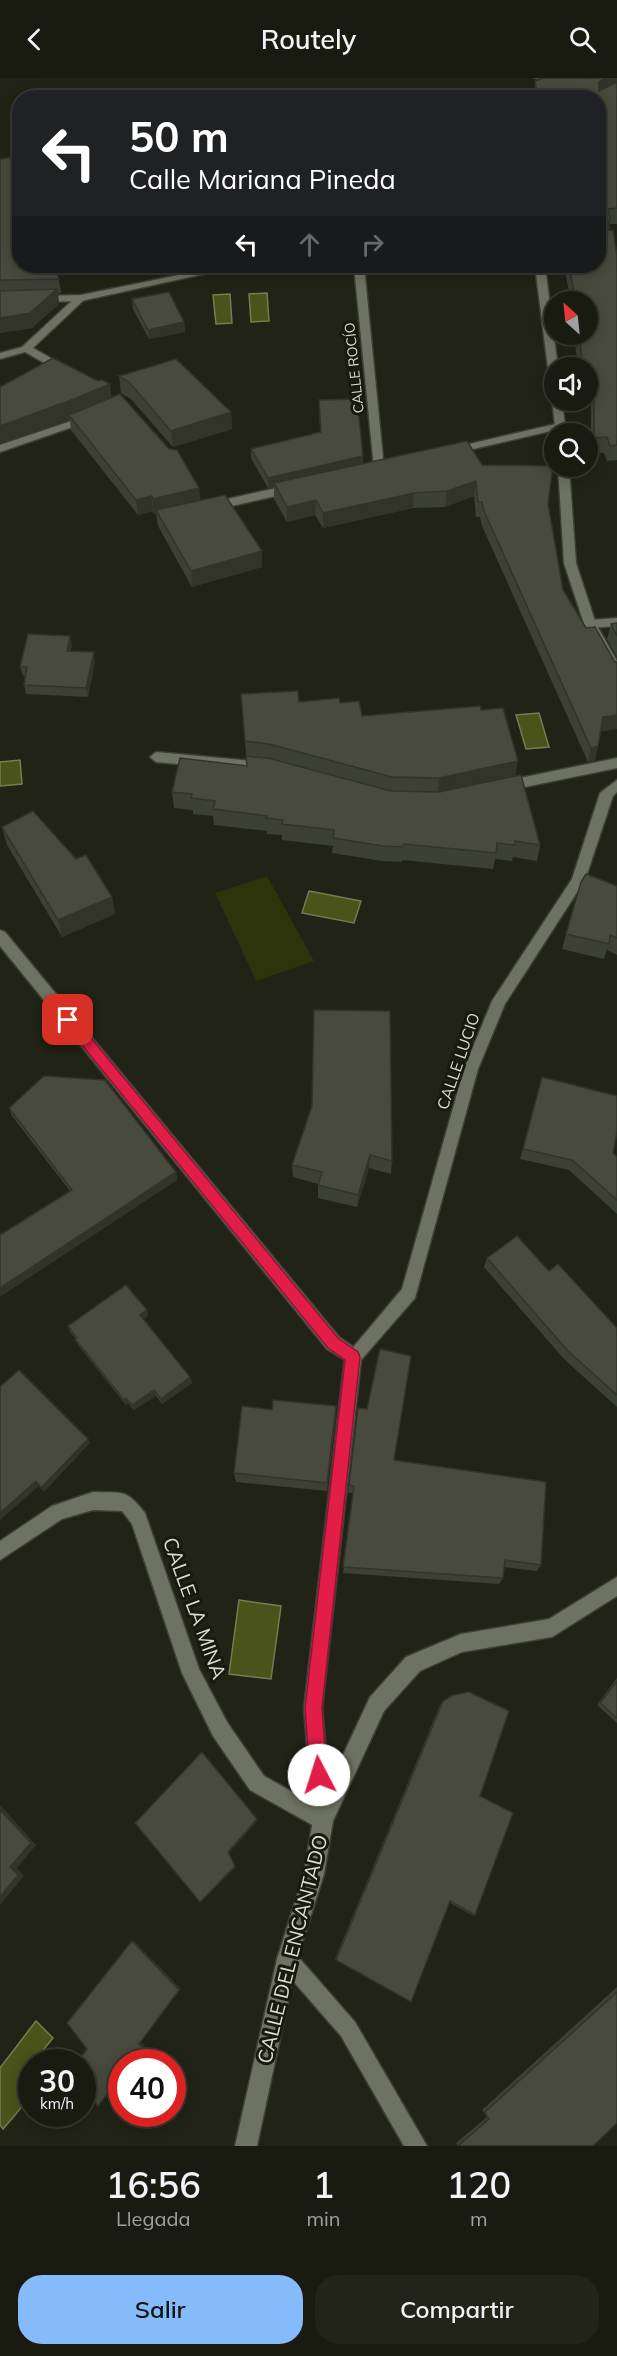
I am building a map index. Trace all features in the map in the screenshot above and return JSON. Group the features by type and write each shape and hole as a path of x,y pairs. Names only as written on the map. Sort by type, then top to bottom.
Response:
{"street":[{"path":"0,300 81,298 201,273"},
{"name":"CALLE ROCÍO","path":"360,273 379,468"},
{"path":"541,273 552,357"},
{"path":"0,356 26,350 81,298"},
{"path":"26,350 75,375"},
{"path":"0,449 82,422 104,411"},
{"path":"435,455 544,433"},
{"path":"564,477 570,563 590,624 617,672"},
{"path":"201,509 301,486"},
{"path":"590,624 617,622"},
{"path":"156,757 280,770"},
{"path":"493,789 617,763"},
{"name":"CALLE LUCIO","path":"353,1357 409,1293 471,1068 498,1001 583,882 607,793 617,784"},
{"path":"0,936 333,1343 353,1357"},
{"name":"CALLE DEL ENCANTADO","path":"246,2146 287,1959 314,1874 323,1820 313,1708 353,1357"},
{"name":"CALLE LA MINA","path":"0,1551 24,1532 58,1512 93,1501 126,1502 139,1519 191,1673 220,1729 257,1783 323,1820"},
{"path":"323,1820 378,1704 413,1664 461,1643 552,1628 617,1586"},
{"path":"287,1959 348,2029 416,2146"}],"shaded area":[{"path":"267,293 269,321 251,322 249,294"},
{"path":"230,294 232,323 216,324 213,295"},
{"path":"539,713 549,747 526,749 516,715"},
{"path":"20,760 22,784 0,786 0,762"},
{"path":"267,876 314,961 256,981 215,893"},
{"path":"309,891 361,901 354,923 302,913"},
{"path":"239,1600 281,1606 271,1679 229,1674"},
{"path":"36,2021 53,2038 44,2049 18,2049 18,2112 3,2129 0,2125 0,2068"}],"building":[{"path":"544,78 605,78 599,82 599,90 537,90 535,81"},
{"path":"617,82 617,208 608,209 610,220 606,221 606,90 601,90"},
{"path":"12,157 12,273 57,273 59,279 0,280 0,159"},
{"path":"606,230 613,230 617,256 617,445 610,446 607,437 598,438 598,423 594,423 594,411 598,411 598,357 582,357 580,345 598,345 598,291 574,291 570,273 606,273"},
{"path":"57,289 30,313 0,318 0,291"},
{"path":"169,292 184,322 148,330 132,299"},
{"path":"53,358 98,381 102,380 110,384 0,426 0,387"},
{"path":"176,359 231,412 171,431 129,382 119,376"},
{"path":"120,394 169,449 177,450 199,488 153,499 152,496 136,500 69,415"},
{"path":"357,399 363,456 268,478 251,449 321,432 319,400"},
{"path":"467,441 482,465 544,466 544,477 552,477 548,504 563,590 586,628 595,627 617,662 617,715 603,717 598,746 591,748 484,511 482,502 478,502 476,481 447,491 414,493 323,513 316,500 287,507 274,483"},
{"path":"225,495 262,551 191,571 156,510"},
{"path":"617,623 617,636 611,624"},
{"path":"28,634 70,636 67,651 94,652 86,688 24,685 27,667 20,667"},
{"path":"298,691 299,702 339,698 340,703 359,701 362,716 480,706 481,710 503,708 518,761 439,778 392,777 269,744 245,741 241,694"},
{"path":"246,756 268,758 391,791 439,792 521,775 540,845 515,841 515,845 497,843 496,853 404,844 403,847 383,846 333,838 334,830 282,824 283,820 266,818 267,816 213,809 215,801 191,798 192,794 172,792 180,758 247,766"},
{"path":"33,811 76,859 86,855 112,897 58,920 2,827"},
{"path":"586,874 617,886 617,938 610,935 609,944 566,934 581,882"},
{"path":"314,1010 390,1011 392,1161 370,1155 358,1195 318,1185 322,1172 292,1165 312,1106"},
{"path":"44,1076 105,1080 176,1172 0,1288 0,1235 72,1190 9,1108"},
{"path":"542,1077 617,1096 617,1132 613,1153 617,1157 617,1200 572,1160 523,1149"},
{"path":"517,1236 549,1271 558,1264 617,1328 617,1395 568,1351 487,1258"},
{"path":"126,1285 147,1310 140,1315 190,1377 161,1399 154,1390 132,1405 126,1398 124,1400 75,1339 77,1338 68,1326"},
{"path":"380,1349 411,1356 394,1460 546,1482 541,1565 505,1560 503,1578 343,1567 354,1486 349,1485 358,1408 367,1409"},
{"path":"19,1370 88,1439 41,1488 36,1481 0,1513 0,1387"},
{"path":"273,1400 336,1406 327,1483 234,1473 242,1406 272,1410"},
{"path":"617,1681 617,1718 600,1703"},
{"path":"469,1692 509,1711 480,1796 513,1813 475,1915 450,1901 411,2002 336,1960 443,1701 453,1695"},
{"path":"202,1752 257,1819 228,1852 235,1866 200,1902 135,1823"},
{"path":"0,1810 31,1843 10,1867 18,1875 0,1897"},
{"path":"132,1941 179,1990 139,2044 142,2049 108,2049 108,2093 98,2106 96,2104 96,2049 87,2049 67,2023"},
{"path":"617,1992 617,2123 593,2146 458,2146 489,2119 485,2112"}],"route":[{"path":"68,1020 333,1343 353,1357 313,1708 319,1775"}]}
